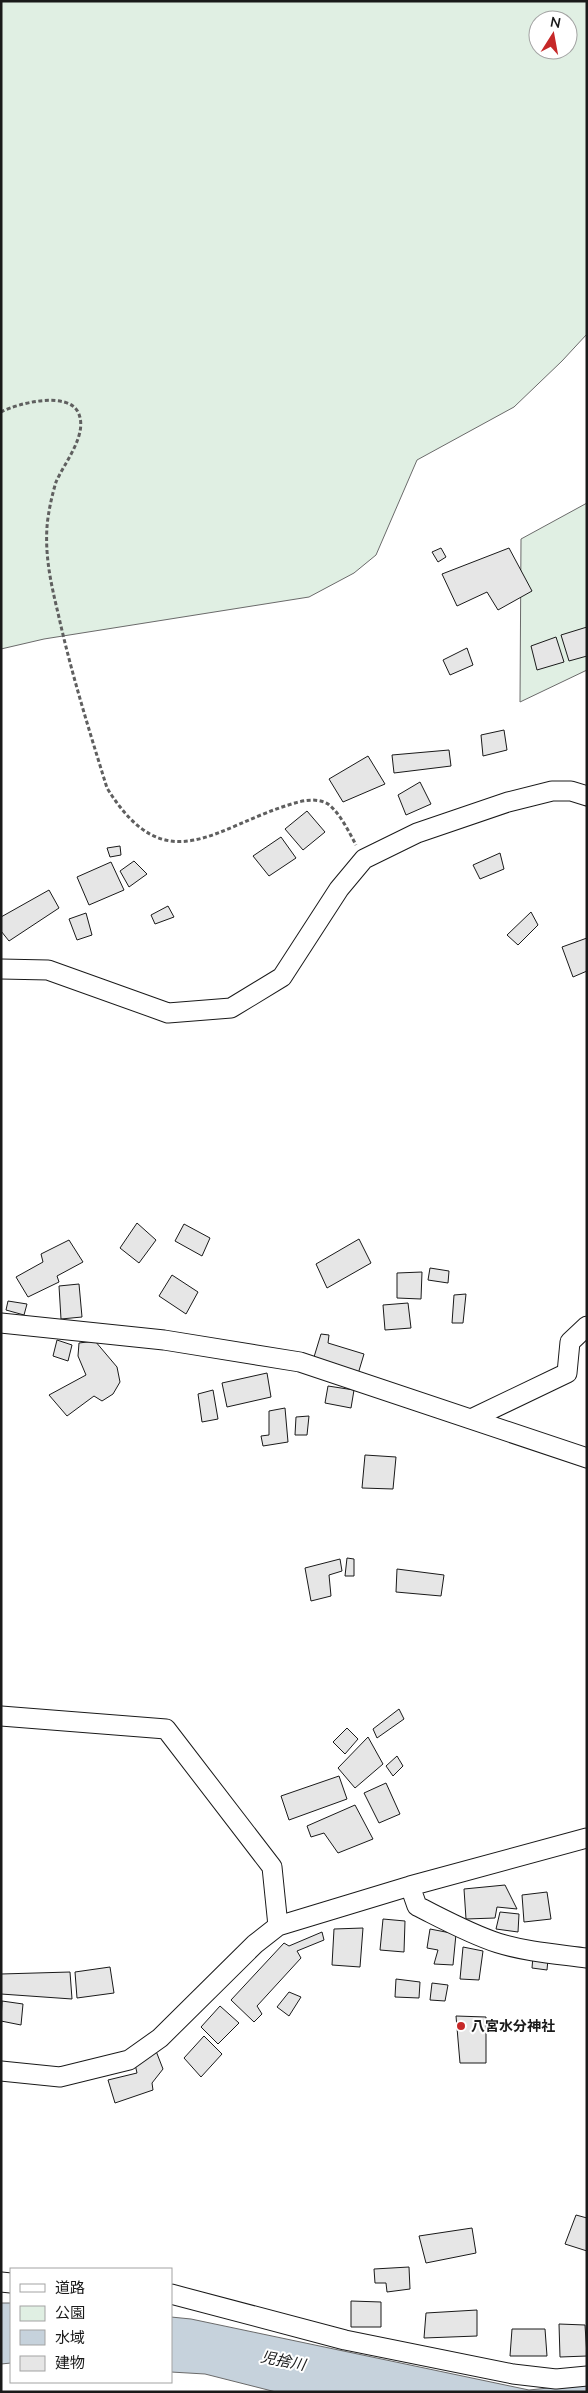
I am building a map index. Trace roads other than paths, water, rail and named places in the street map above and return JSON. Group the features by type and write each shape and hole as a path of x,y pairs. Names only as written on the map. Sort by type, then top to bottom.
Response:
{"street":[{"path":"1,968 48,970 168,1013 231,1008 282,977 339,889 364,858 417,833 486,808 552,791 571,791 587,796"},
{"path":"1,1323 164,1340 300,1362 587,1458"},
{"path":"471,1419 567,1373 570,1342 587,1326"},
{"path":"1,1716 166,1729 272,1867 278,1926"},
{"path":"1,2071 60,2077 129,2060 160,2038 255,1944 278,1926 410,1886 587,1838"},
{"path":"410,1886 416,1906 498,1944 530,1951 587,1958"},
{"path":"172,2294 345,2340 513,2374 556,2380 587,2376"}],"water":[{"path":"1,2303 10,2303 10,2363 1,2364"},
{"name":"児捨川","path":"172,2317 191,2319 529,2390 587,2384 587,2392 276,2392 205,2374 172,2372"}],"place":[{"name":"八宮水分神社","path":"461,2026"}]}
